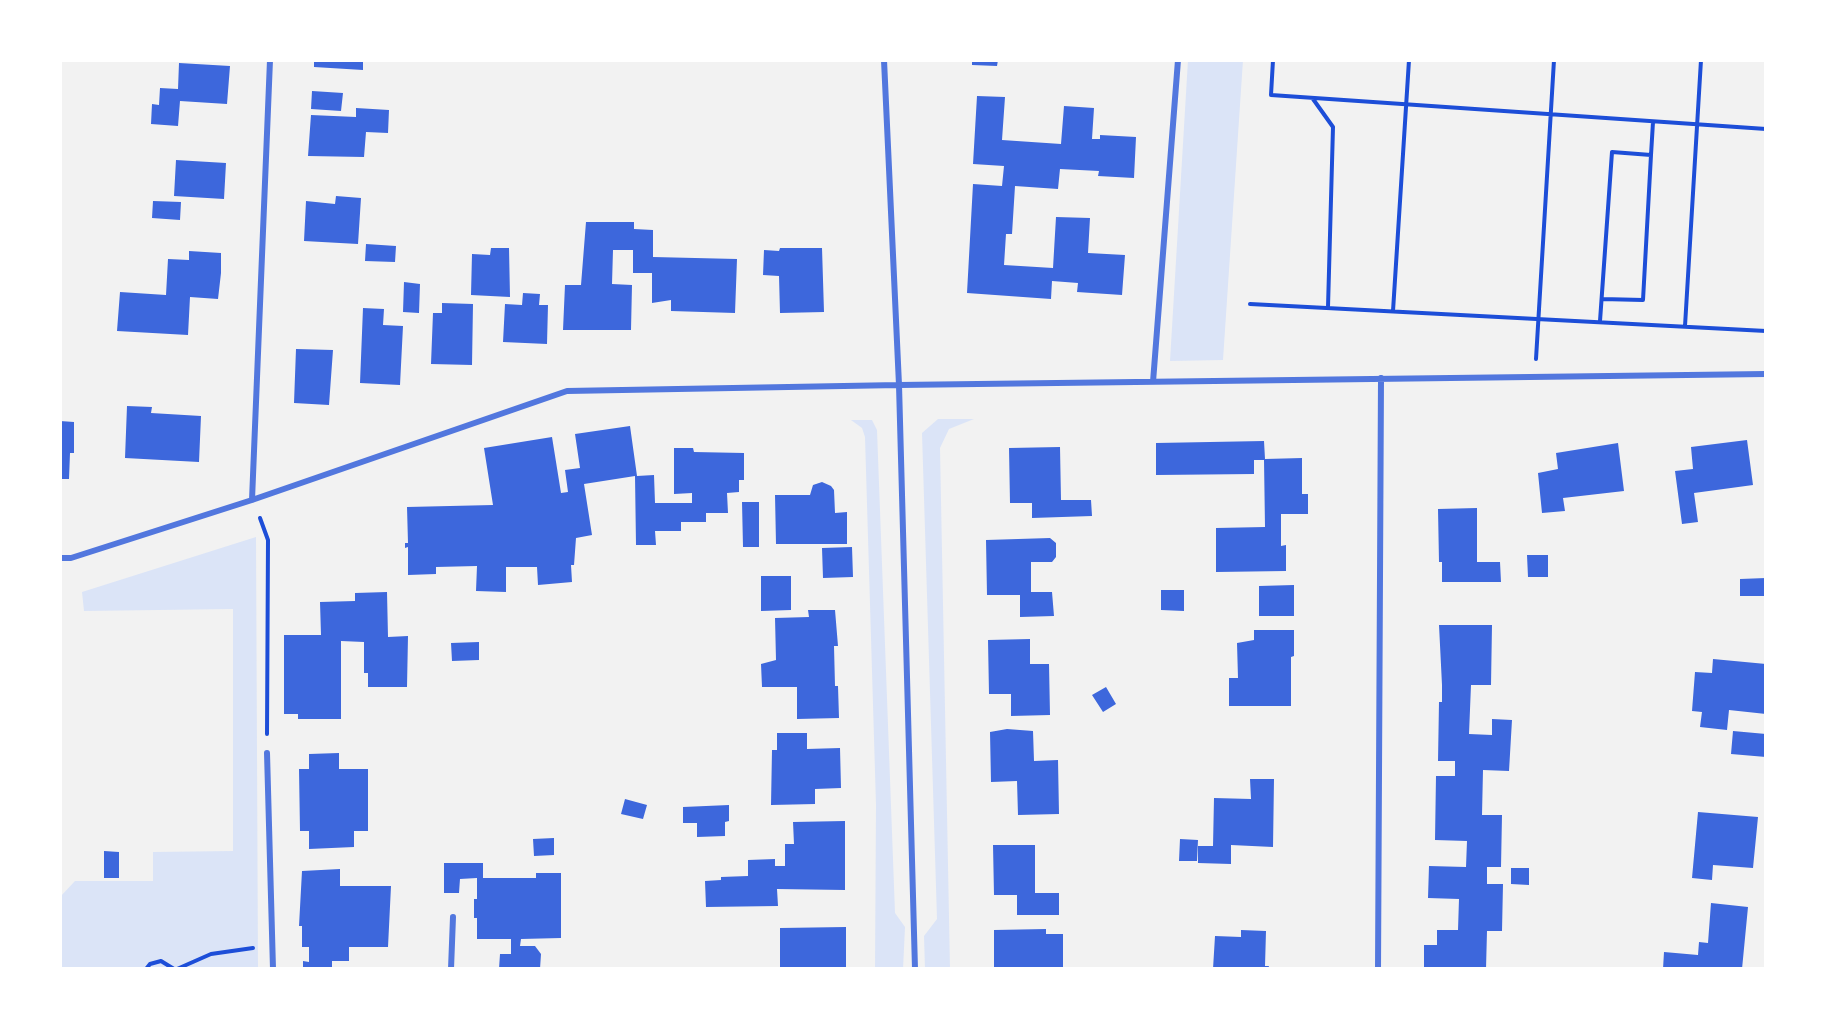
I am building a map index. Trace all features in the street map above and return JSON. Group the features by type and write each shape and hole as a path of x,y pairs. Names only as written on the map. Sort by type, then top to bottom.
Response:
{"street":[{"path":"252,500 270,60"},
{"path":"884,60 899,384 915,969"},
{"path":"1153,382 1178,60"},
{"path":"60,558 72,558 252,500 567,392 899,384 1766,374"},
{"path":"1378,969 1381,378"},
{"path":"267,753 273,969"},
{"path":"451,969 453,916"}],"path":[{"path":"1273,60 1270,95 1766,129"},
{"path":"1393,311 1409,60"},
{"path":"1535,376 1554,60"},
{"path":"1685,326 1701,60"},
{"path":"1313,98 1333,127 1328,308"},
{"path":"1602,299 1643,300 1653,122"},
{"path":"1600,321 1612,152 1651,155"},
{"path":"1250,304 1766,331"},
{"path":"252,500 268,540 267,753"},
{"path":"146,969 150,964 161,961 175,969 211,954 272,946"}],"shaded area":[{"path":"1188,60 1243,60 1223,360 1170,361"},
{"path":"938,419 974,419 949,429 940,448 950,969 925,969 924,936 937,919 922,433"},
{"path":"851,420 872,420 877,430 895,913 905,927 903,969 875,969 876,805 865,437 862,428"},
{"path":"256,537 258,969 60,969 60,897 75,881 153,881 153,852 233,851 233,609 84,611 82,592"}],"building":[{"path":"314,60 363,60 363,70 314,67"},
{"path":"972,60 998,60 997,66 972,65"},
{"path":"179,63 230,66 227,104 180,101 178,126 151,124 152,104 159,105 160,88 178,89"},
{"path":"312,91 343,93 341,111 311,109"},
{"path":"977,96 1005,97 1002,140 1061,144 1064,106 1094,108 1092,139 1100,139 1100,135 1136,137 1134,178 1098,176 1099,171 1060,169 1058,189 1015,186 1012,234 1006,234 1004,265 1053,268 1056,217 1090,218 1088,253 1125,255 1122,295 1077,292 1078,283 1052,281 1051,299 967,293 973,184 1002,186 1004,166 973,164"},
{"path":"356,108 389,110 388,133 366,132 364,157 308,156 311,115 356,117"},
{"path":"176,160 226,163 224,199 174,196"},
{"path":"336,196 361,198 358,244 304,241 306,201 335,204"},
{"path":"153,201 181,202 180,220 152,218"},
{"path":"586,222 634,222 634,229 653,230 653,257 737,259 735,313 671,311 671,300 652,303 652,273 633,273 633,250 613,250 612,284 632,285 631,330 563,330 565,285 581,285"},
{"path":"366,244 396,246 395,262 365,261"},
{"path":"491,248 509,248 510,297 471,295 472,254 490,255"},
{"path":"780,248 822,248 824,312 780,313 779,276 763,275 764,250 779,251"},
{"path":"189,251 221,253 221,273 218,299 190,297 188,335 117,331 120,292 166,295 168,259 189,260"},
{"path":"404,282 420,284 419,313 403,312"},
{"path":"523,293 540,294 539,305 548,305 547,344 503,342 505,304 522,305"},
{"path":"442,303 473,304 472,365 431,364 433,313 442,313"},
{"path":"363,308 384,309 383,325 403,326 400,385 360,383"},
{"path":"296,349 333,350 329,405 294,403"},
{"path":"127,406 152,407 151,413 201,416 199,462 125,458"},
{"path":"60,421 74,422 74,453 70,453 69,479 60,479"},
{"path":"630,426 637,476 654,475 655,503 692,503 692,493 674,494 674,448 693,448 694,452 744,453 744,480 739,480 739,492 727,493 728,513 706,513 706,522 681,522 681,531 655,531 656,545 636,545 635,476 584,484 592,535 576,538 574,565 571,565 572,582 538,585 537,567 506,567 506,592 476,591 477,566 436,567 436,574 408,575 408,547 405,548 405,543 408,543 407,507 493,505 484,448 552,437 561,493 568,492 565,470 580,468 575,434"},
{"path":"1747,440 1753,485 1694,493 1698,522 1682,524 1675,471 1693,469 1691,447"},
{"path":"1264,441 1265,459 1302,458 1302,494 1308,494 1308,514 1281,514 1281,546 1286,545 1286,571 1216,572 1216,528 1265,527 1264,460 1254,460 1254,474 1156,475 1156,443"},
{"path":"1618,443 1624,491 1563,498 1565,511 1542,513 1538,473 1558,469 1556,453"},
{"path":"1060,447 1061,500 1091,500 1092,516 1032,518 1032,503 1010,503 1009,448"},
{"path":"822,482 834,490 835,513 847,512 847,544 776,544 775,495 810,495 813,485"},
{"path":"742,502 759,502 759,547 743,547"},
{"path":"1477,508 1477,562 1500,562 1501,582 1442,582 1442,562 1439,562 1438,509"},
{"path":"1050,538 1056,543 1056,557 1052,562 1031,562 1031,592 1052,592 1054,616 1020,617 1020,595 987,595 986,540"},
{"path":"852,547 853,577 823,578 822,548"},
{"path":"1527,555 1548,555 1548,577 1528,577"},
{"path":"761,576 791,576 791,610 761,611"},
{"path":"1766,578 1766,596 1740,596 1740,579"},
{"path":"1294,585 1294,616 1259,616 1259,586"},
{"path":"1161,590 1184,590 1184,611 1161,610"},
{"path":"387,592 388,637 408,636 407,687 368,687 368,673 364,673 364,642 341,641 341,719 298,719 298,714 284,714 284,635 321,635 320,602 355,601 355,593"},
{"path":"808,610 835,610 838,646 834,646 835,686 838,686 839,718 797,719 797,687 762,687 761,664 776,660 775,618 809,617"},
{"path":"1439,625 1492,625 1491,685 1471,685 1469,734 1492,735 1492,719 1512,720 1509,771 1483,770 1482,815 1502,815 1501,867 1487,867 1487,884 1503,884 1502,931 1487,931 1486,969 1424,969 1424,945 1437,945 1437,930 1458,930 1459,899 1428,898 1429,866 1466,867 1467,841 1435,840 1436,776 1455,776 1455,761 1438,761 1439,702 1442,702"},
{"path":"1254,630 1294,630 1294,656 1291,657 1291,706 1229,706 1229,678 1238,678 1237,643 1254,640"},
{"path":"1030,639 1030,664 1049,664 1050,715 1011,716 1011,694 989,694 988,640"},
{"path":"479,642 479,660 452,661 451,643"},
{"path":"1713,659 1766,664 1766,714 1729,710 1727,730 1700,727 1702,712 1692,711 1695,672 1712,673"},
{"path":"1106,687 1116,704 1103,712 1092,695"},
{"path":"1007,729 1033,731 1034,761 1058,760 1059,814 1018,815 1017,781 991,782 990,732"},
{"path":"1733,731 1766,734 1766,757 1731,754"},
{"path":"777,733 807,733 807,749 840,748 841,788 815,789 815,804 771,805 772,750 777,750"},
{"path":"339,753 339,769 368,769 368,831 354,831 354,847 309,849 309,831 300,831 299,769 309,769 309,754"},
{"path":"1250,779 1274,779 1273,847 1231,845 1231,864 1198,863 1198,846 1213,846 1214,798 1251,799"},
{"path":"625,799 647,805 643,819 621,814"},
{"path":"729,805 729,821 725,822 725,836 697,837 697,823 683,823 683,807"},
{"path":"1698,812 1758,817 1753,868 1713,865 1712,880 1692,878"},
{"path":"845,821 845,890 777,889 778,906 706,907 705,881 721,880 721,877 748,876 748,860 775,859 775,866 785,866 785,844 794,844 793,822"},
{"path":"554,838 554,855 534,856 533,839"},
{"path":"1180,839 1198,840 1197,861 1179,861"},
{"path":"993,845 1035,845 1035,893 1059,893 1059,915 1017,915 1017,895 994,895"},
{"path":"104,851 119,852 119,878 104,878"},
{"path":"444,863 483,863 483,878 536,878 536,873 561,873 561,938 521,939 520,946 535,946 541,954 540,969 499,969 500,954 511,954 511,939 477,939 474,899 477,899 477,878 460,879 459,893 444,893"},
{"path":"1511,868 1529,868 1529,885 1511,884"},
{"path":"340,869 340,886 391,886 388,947 349,947 349,961 332,961 332,969 303,969 303,961 309,962 309,947 302,947 302,926 299,926 302,871"},
{"path":"1711,903 1748,907 1742,969 1663,969 1664,952 1698,955 1699,942 1708,943"},
{"path":"846,927 846,969 780,969 780,928"},
{"path":"1046,929 1046,934 1063,934 1063,969 994,969 994,930"},
{"path":"1241,930 1266,931 1265,966 1269,966 1268,969 1213,969 1215,936 1241,937"}]}
